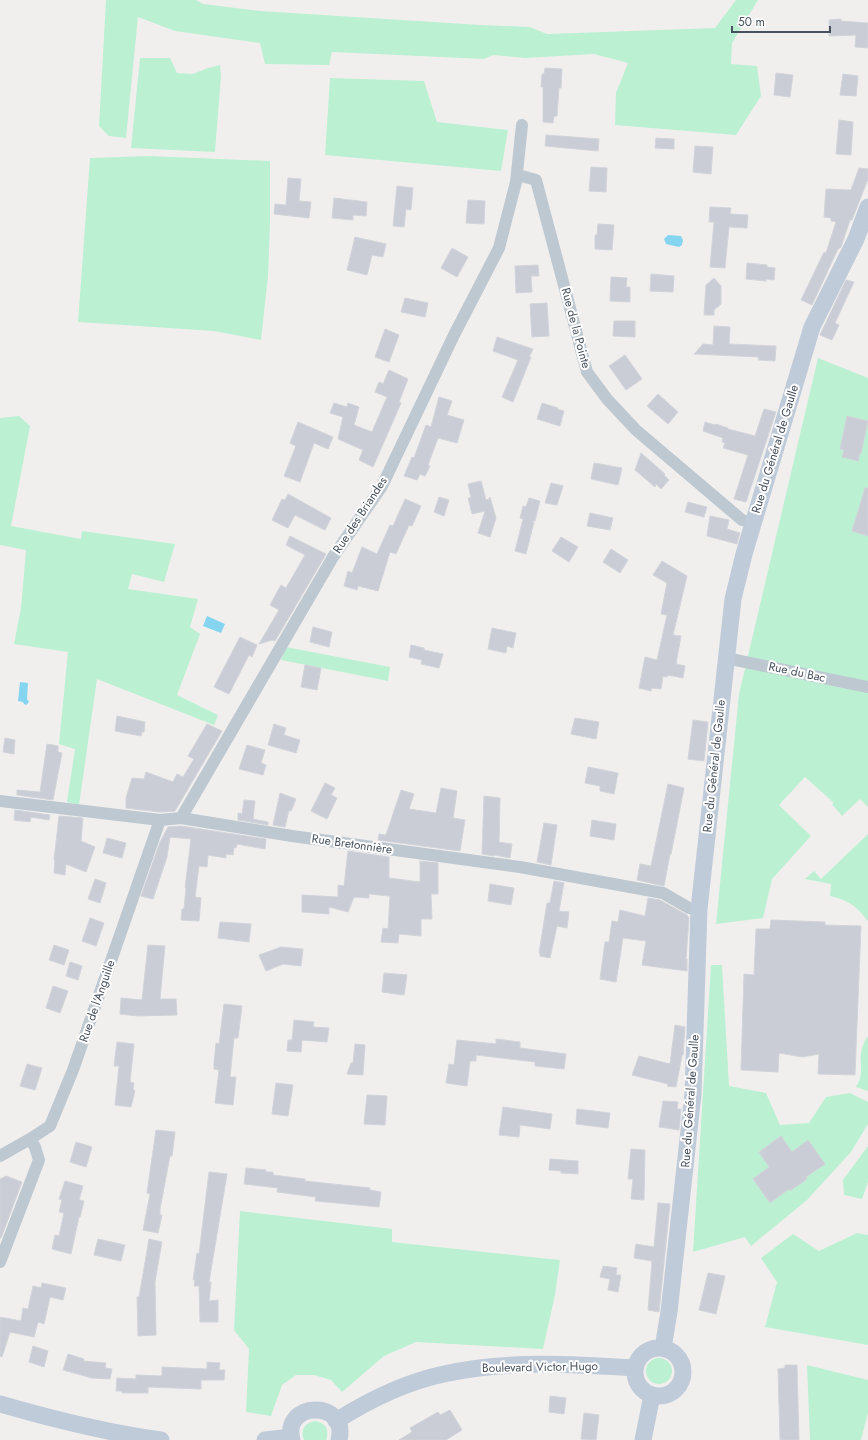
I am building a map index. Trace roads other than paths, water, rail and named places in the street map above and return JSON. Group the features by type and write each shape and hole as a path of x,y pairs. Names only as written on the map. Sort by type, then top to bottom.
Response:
{"main road":[{"name":"Rue du Général de Gaulle","path":"663,1348 669,1312 693,1094 699,909 731,612 736,585 753,523 812,327 856,239 868,207"},
{"path":"663,1348 675,1354 682,1365 683,1372 678,1386 673,1391 659,1396 652,1395 640,1388 635,1375 635,1368 637,1361 648,1350 663,1348"},
{"name":"Boulevard Victor Hugo","path":"336,1421 379,1397 412,1383 444,1374 474,1369 527,1365 593,1365 635,1368"},
{"path":"643,1440 652,1395"},
{"path":"0,1404 94,1428 136,1437 161,1440"},
{"path":"265,1440 292,1438 292,1428 295,1420 300,1414 308,1410 316,1409 324,1410 331,1414 339,1428 339,1440"}],"street":[{"path":"518,176 522,125"},
{"name":"Rue de la Pointe","path":"518,176 536,180 587,372 607,398 636,430 742,520 753,523"},
{"name":"Rue des Briandes","path":"181,818 333,557 382,486 454,335 500,248 518,176"},
{"name":"Rue du Bac","path":"726,658 868,687"},
{"name":"Rue Bretonnière","path":"0,801 160,820 181,818 292,836 520,867 663,893 689,908 699,909"},
{"name":"Rue de l'Anguille","path":"0,1156 50,1126 70,1078 160,820"},
{"path":"0,1262 39,1160 35,1147 30,1139"}],"water":[{"path":"668,235 681,236 683,240 682,245 679,247 666,244 664,239"},
{"path":"207,616 225,624 221,633 203,626"},
{"path":"20,682 28,683 27,699 29,702 26,705 23,702 18,701"}]}
